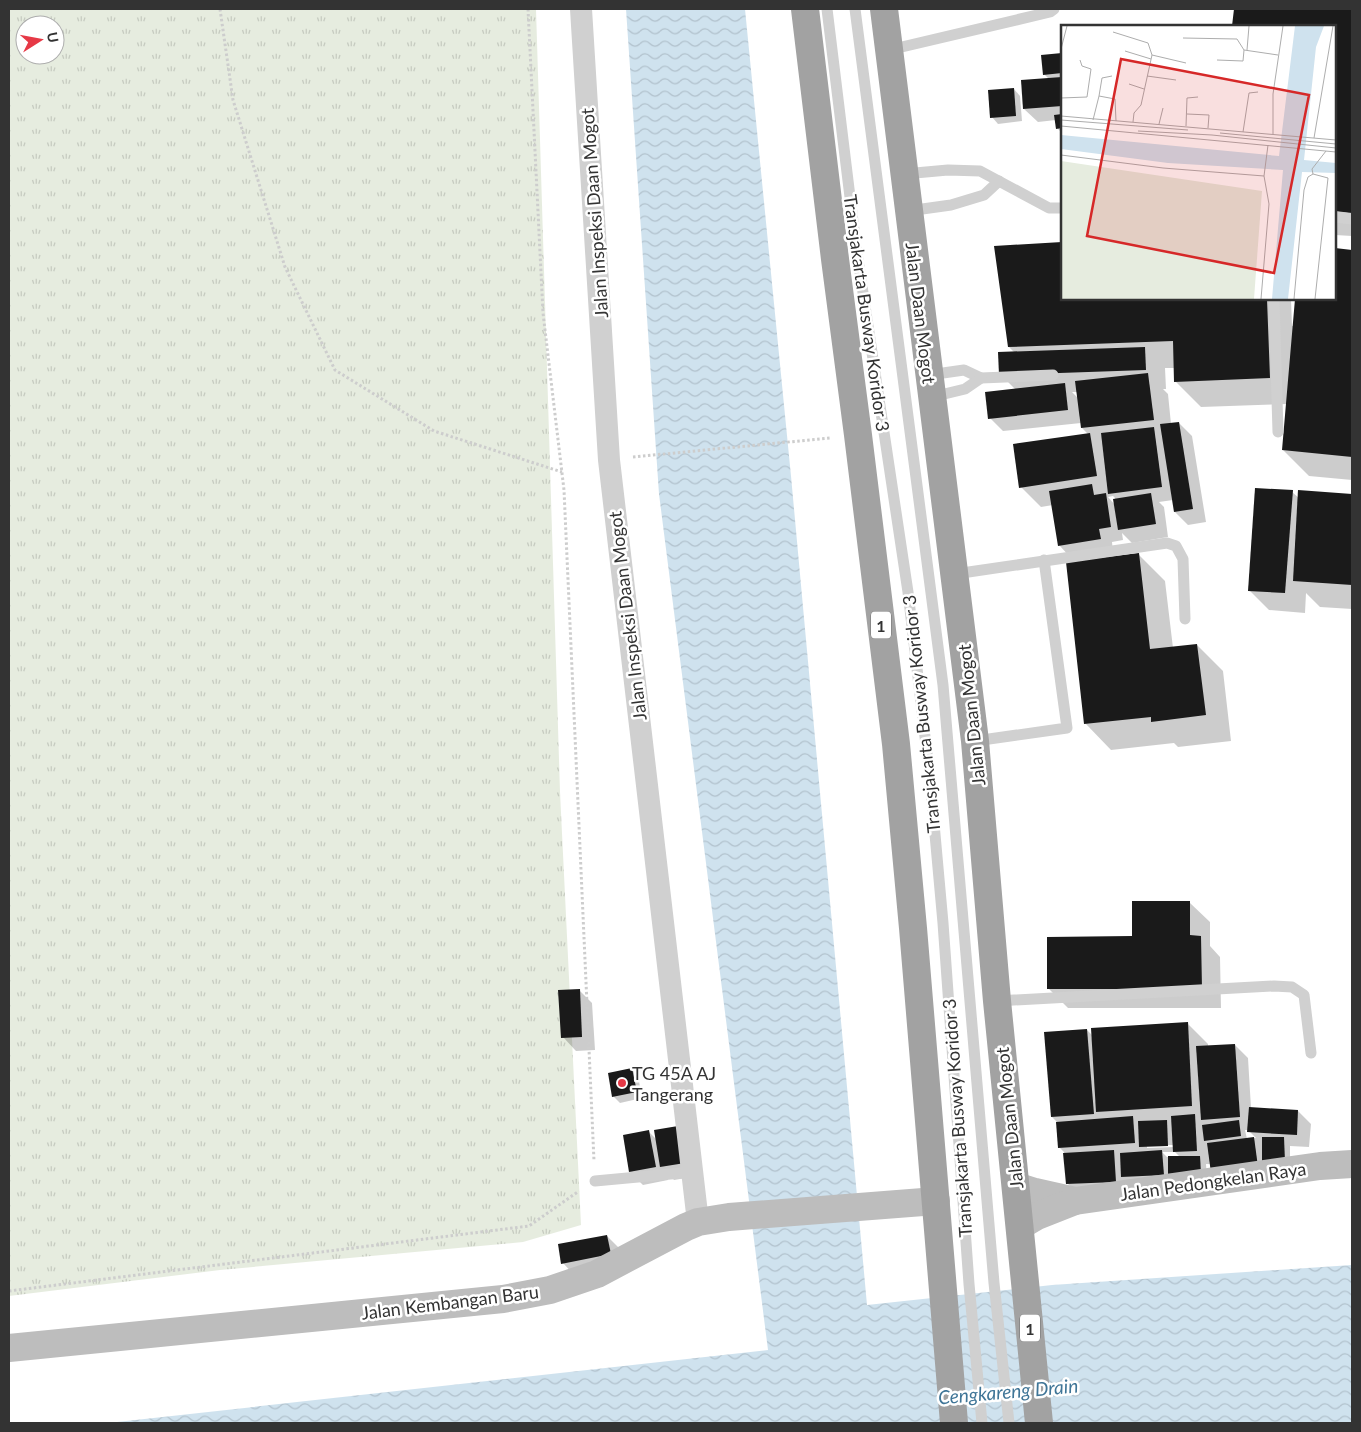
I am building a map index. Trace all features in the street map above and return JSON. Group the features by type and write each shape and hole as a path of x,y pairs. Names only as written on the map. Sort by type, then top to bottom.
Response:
{"highway":[{"name":"1","path":"805,9 834,260 858,435 896,744 954,1423"},
{"name":"Jalan Daan Mogot","path":"884,9 975,741 997,1001 1039,1423"}],"main road":[{"name":"Jalan Pedongkelan Raya","path":"1020,1229 1037,1216 1075,1200 1320,1166 1352,1164"},
{"name":"Jalan Pedongkelan Raya","path":"1016,1186 1042,1194 1075,1200"},
{"name":"Jalan Kembangan Baru","path":"9,1348 503,1299 550,1290 597,1274 698,1222 729,1217 936,1201"}],"street":[{"name":"Jalan Inspeksi Daan Mogot","path":"581,9 609,460 698,1222"}],"lane":[{"name":"Transjakarta Busway Koridor 3","path":"827,9 856,246 908,592 930,779 982,1423"},
{"name":"Transjakarta Busway Koridor 3","path":"855,9 943,685 994,1283 1010,1423"},
{"path":"889,50 1050,12 1054,9"},
{"path":"904,174 948,170 980,172 1049,208 1061,208"},
{"path":"908,211 952,205 976,198 984,195 999,181"},
{"path":"1336,218 1352,219"},
{"path":"1274,300 1278,432"},
{"path":"931,386 964,370 981,378 1053,376"},
{"path":"931,386 965,389 981,378"},
{"path":"955,574 1166,542 1176,546 1183,559 1185,619"},
{"path":"975,741 1068,728 1044,560"},
{"path":"997,1001 1274,986 1292,987 1304,995 1311,1052"},
{"path":"595,1181 692,1172"}],"path":[{"path":"220,9 233,100 285,267 335,370 434,430 562,472"},
{"path":"9,1291 529,1226 595,1181 562,472 543,313 528,9"},
{"path":"631,457 817,439"}],"green space":[{"path":"9,9 536,9 560,792 581,1225 523,1242 220,1270 9,1296"}],"water":[{"name":"Cengkareng Drain","path":"626,9 745,9 791,476 867,1305 1052,1285 1352,1265 1352,1423 108,1423 768,1350 659,494"}],"building":[{"path":"1234,9 1352,9 1352,213 1336,211 1336,25 1232,25"},
{"path":"1061,53 1061,73 1043,75 1041,55"},
{"path":"1061,77 1061,106 1023,109 1021,80"},
{"path":"1014,88 1016,116 990,118 988,90"},
{"path":"1061,114 1061,128 1056,129 1054,115"},
{"path":"1061,242 1061,300 1267,300 1270,378 1174,382 1173,341 1008,347 994,246"},
{"path":"1336,248 1352,250 1352,457 1282,450 1295,300 1336,300"},
{"path":"1145,347 1146,370 999,375 998,352"},
{"path":"1148,373 1154,420 1081,428 1075,381"},
{"path":"1065,383 1068,410 988,419 985,392"},
{"path":"1179,422 1193,509 1174,512 1160,424"},
{"path":"1154,427 1162,487 1108,494 1101,433"},
{"path":"1090,433 1097,476 1019,488 1013,444"},
{"path":"1092,484 1094,495 1106,493 1111,527 1099,529 1101,539 1058,546 1049,491"},
{"path":"1255,488 1293,490 1285,593 1248,591"},
{"path":"1298,490 1352,494 1352,585 1293,581"},
{"path":"1151,493 1156,524 1118,530 1113,499"},
{"path":"1139,553 1150,649 1197,644 1206,715 1151,722 1151,717 1084,724 1066,562"},
{"path":"1132,901 1190,901 1190,935 1201,936 1202,989 1047,989 1047,937 1132,936"},
{"path":"580,989 582,1037 561,1038 558,990"},
{"path":"1188,1022 1192,1106 1096,1112 1091,1028"},
{"path":"1087,1029 1094,1114 1051,1117 1044,1032"},
{"path":"1235,1044 1240,1117 1201,1120 1196,1046"},
{"name":"TG 45A AJ Tangerang","path":"632,1068 637,1092 612,1097 608,1073"},
{"path":"1249,1107 1298,1110 1297,1135 1247,1132"},
{"path":"1195,1114 1197,1151 1173,1152 1171,1116"},
{"path":"1133,1116 1135,1143 1058,1148 1056,1122"},
{"path":"1167,1120 1168,1146 1139,1147 1138,1121"},
{"path":"1239,1120 1241,1136 1204,1141 1202,1125"},
{"path":"678,1126 685,1163 660,1167 654,1130"},
{"path":"649,1130 656,1167 629,1172 623,1135"},
{"path":"1254,1137 1258,1167 1211,1173 1207,1143"},
{"path":"1262,1137 1284,1137 1285,1162 1262,1162"},
{"path":"1114,1150 1116,1182 1066,1184 1063,1153"},
{"path":"1162,1150 1164,1175 1121,1177 1120,1153"},
{"path":"1168,1156 1200,1156 1201,1173 1168,1174"},
{"path":"607,1235 611,1254 561,1264 558,1244"}],"place":[{"name":"TG 45A AJ Tangerang","path":"622,1083"}]}
